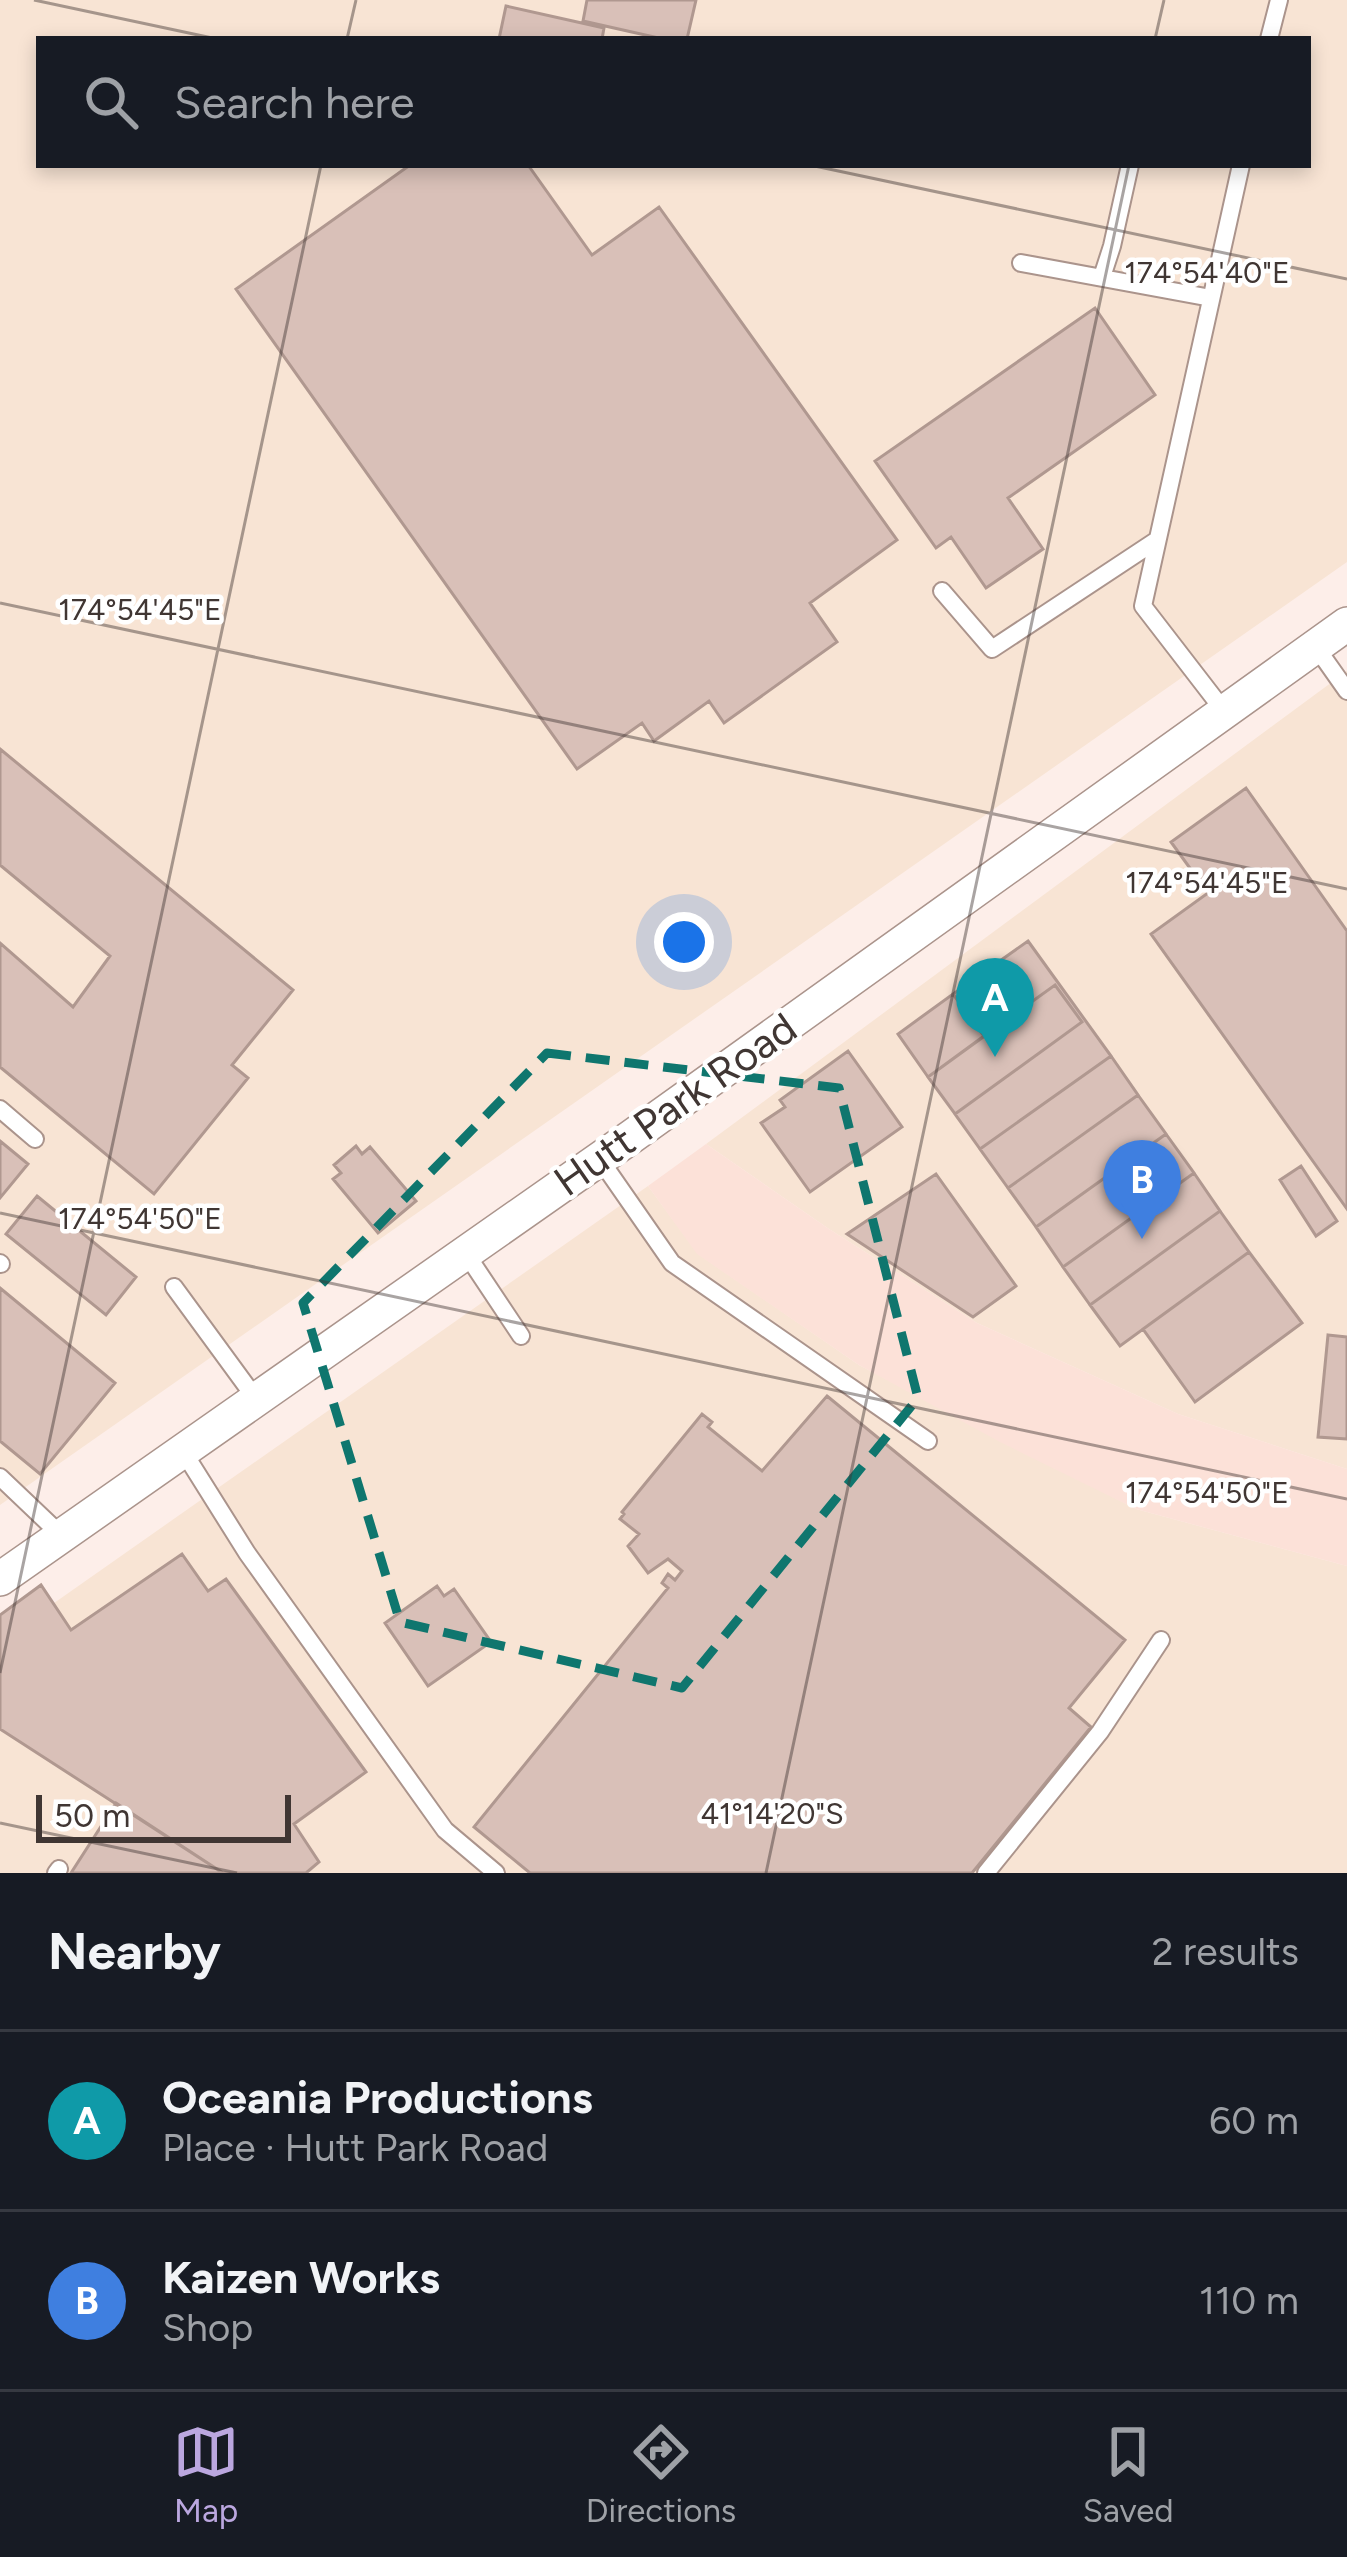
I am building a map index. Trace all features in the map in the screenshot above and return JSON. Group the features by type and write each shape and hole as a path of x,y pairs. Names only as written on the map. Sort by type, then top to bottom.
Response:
{"street":[{"name":"Hutt Park Road","path":"0,1579 1347,624"}],"lane":[{"path":"1270,36 1279,0"},
{"path":"1102,277 1129,168"},
{"path":"1223,711 1143,605 1240,168"},
{"path":"1021,262 1211,298"},
{"path":"942,591 992,649 1157,540"},
{"path":"1316,646 1347,691"},
{"path":"0,1109 35,1139"},
{"path":"598,1158 672,1263 928,1441"},
{"path":"465,1252 520,1336"},
{"path":"174,1287 256,1399"},
{"path":"183,1450 248,1553 445,1830 496,1873"},
{"path":"0,1477 62,1536"},
{"path":"986,1873 1100,1732 1161,1640"}],"highlighted area":[{"path":"547,1053 839,1088 918,1398 682,1688 400,1622 303,1303"}],"shaded area":[{"path":"0,0 1347,0 1347,562 0,1505"},
{"path":"1347,671 1347,1469 1178,1414 977,1323 706,1144"},
{"path":"706,1144 977,1323 1178,1414 1347,1469 1347,1566 1136,1509 859,1365 697,1254 648,1186"},
{"path":"648,1186 698,1254 859,1365 1136,1509 1347,1566 1347,1873 0,1873 0,1641"}],"building":[{"path":"587,0 696,0 688,36 650,36 583,21"},
{"path":"506,6 604,28 603,36 500,36"},
{"path":"406,168 530,168 592,255 659,207 897,540 810,603 837,642 724,723 709,701 654,741 642,723 577,769 236,289"},
{"path":"1095,308 1155,395 1008,498 1043,549 986,588 951,537 936,548 875,461"},
{"path":"0,749 293,990 232,1065 248,1078 154,1194 0,1067 0,943 73,1007 110,956 0,865"},
{"path":"1246,788 1347,931 1347,1209 1151,934 1208,893 1171,842"},
{"path":"1028,941 1111,1056 980,1149 955,1114 1082,1022 1055,985 984,1036 953,994"},
{"path":"1055,985 1082,1022 955,1114 928,1077"},
{"path":"953,994 984,1036 928,1077 898,1034"},
{"path":"848,1051 902,1127 810,1192 761,1123 785,1107 780,1100"},
{"path":"1111,1056 1138,1095 1008,1188 980,1149"},
{"path":"1138,1095 1166,1134 1036,1227 1008,1188"},
{"path":"1166,1134 1194,1173 1063,1267 1036,1227"},
{"path":"0,1141 28,1164 0,1198"},
{"path":"356,1146 362,1154 370,1147 416,1201 378,1233 333,1179 341,1173 334,1165"},
{"path":"1301,1166 1337,1221 1316,1236 1280,1180"},
{"path":"1194,1173 1220,1211 1090,1305 1063,1267"},
{"path":"936,1174 1016,1286 973,1317 847,1234"},
{"path":"37,1196 136,1277 106,1315 6,1234"},
{"path":"1220,1211 1249,1252 1120,1346 1090,1305"},
{"path":"1249,1252 1302,1323 1195,1402 1143,1329"},
{"path":"0,1288 115,1383 40,1474 0,1441"},
{"path":"1328,1335 1347,1337 1347,1439 1318,1437"},
{"path":"827,1396 1125,1640 1069,1708 1091,1727 972,1873 530,1873 474,1827 668,1588 662,1583 668,1574 675,1580 682,1571 668,1559 648,1573 628,1546 639,1534 620,1519 622,1512 702,1414 712,1422 708,1427 762,1471"},
{"path":"182,1554 208,1591 226,1579 366,1772 294,1824 319,1862 306,1873 223,1873 0,1729 0,1615 41,1585 71,1630"},
{"path":"437,1586 444,1596 454,1589 491,1642 428,1686 385,1623"},
{"path":"116,1803 223,1873 71,1873"}],"place":[{"name":"Oceania Productions","path":"995,1057"},
{"name":"Kaizen Works","path":"1142,1239"}]}
